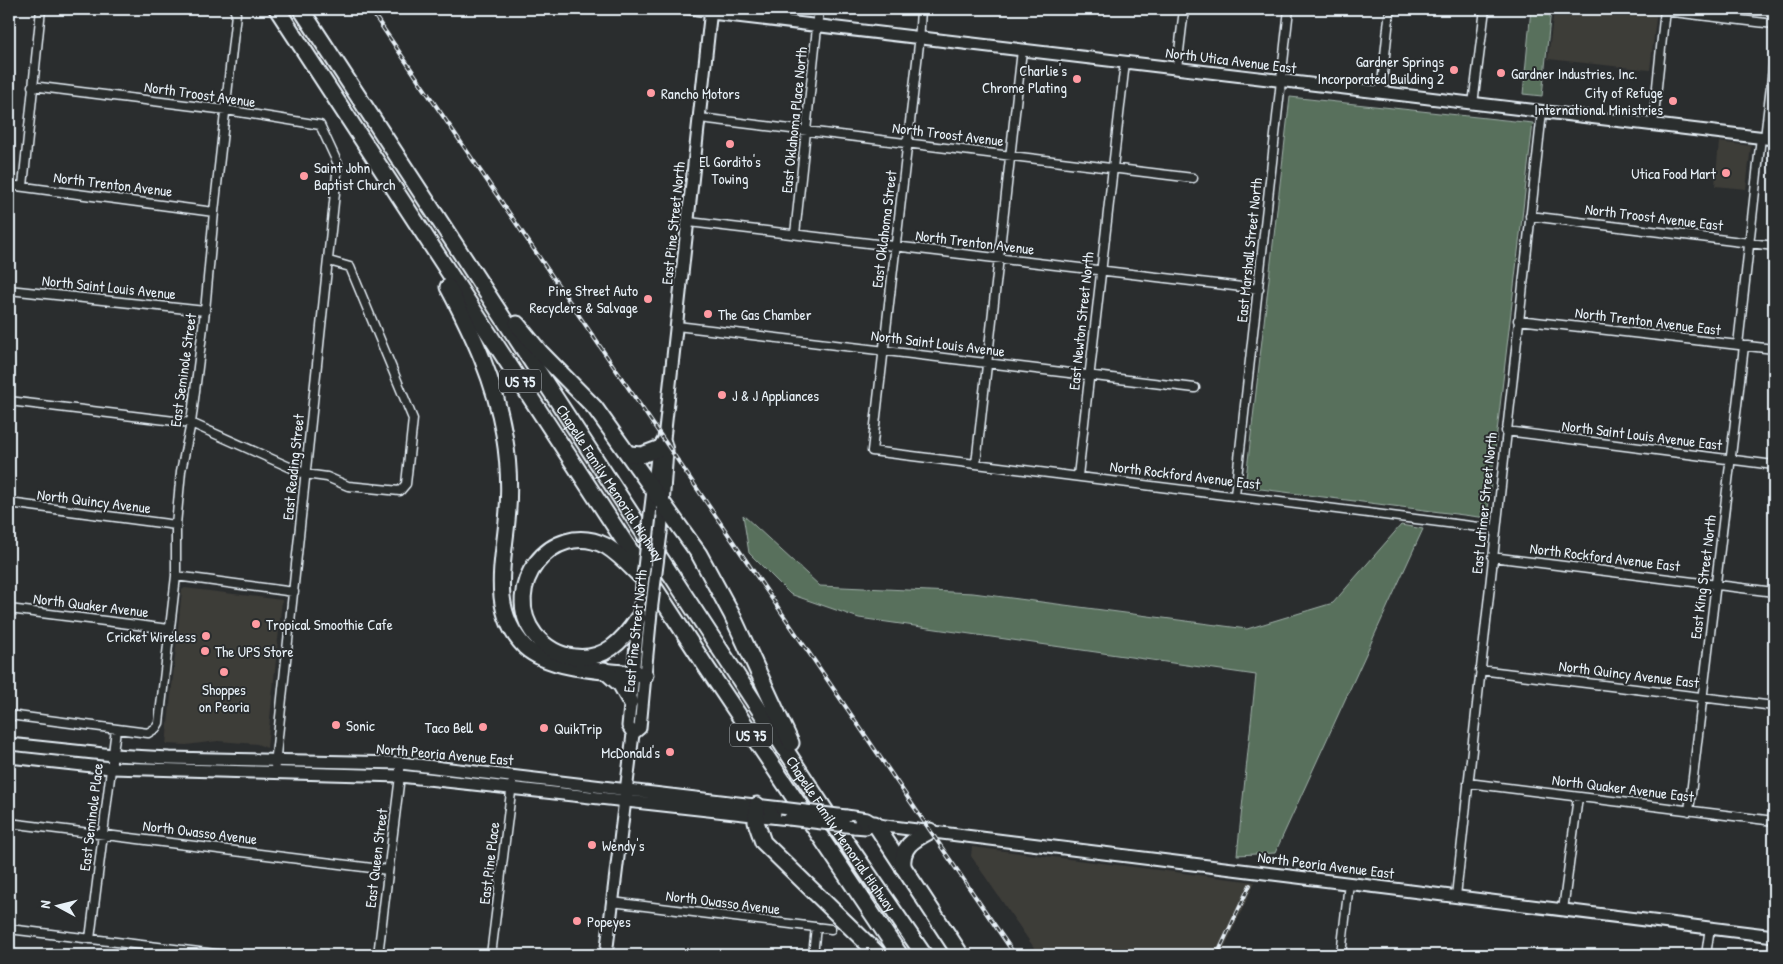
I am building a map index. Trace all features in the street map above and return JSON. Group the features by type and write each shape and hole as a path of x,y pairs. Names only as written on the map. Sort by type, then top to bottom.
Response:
{"highway":[{"name":"Chapelle Family Memorial Highway","path":"277,9 775,772 900,955"},
{"name":"Chapelle Family Memorial Highway","path":"301,9 824,808 924,955"},
{"path":"412,216 476,340 498,403 508,473 507,522 500,585 502,604 507,619 520,640 540,657 560,664 639,674"},
{"path":"468,265 540,352 596,408 664,503 718,587 769,699 824,808"},
{"path":"628,454 642,455 661,444"},
{"path":"645,615 624,639 605,652 583,657 562,654 543,644 528,624 522,602 526,578 535,563 547,551 564,543 588,541 604,546 620,556 664,601"},
{"path":"604,670 621,685 630,701"},
{"path":"757,810 758,833 763,842 879,955"},
{"path":"875,824 961,955"},
{"path":"903,867 902,858 907,846 913,840 930,831"}],"main road":[{"name":"North Utica Avenue East","path":"711,11 817,26 1767,138"},
{"name":"East Pine Street North","path":"645,615 641,594 653,489 677,326 711,11"},
{"name":"East Pine Street North","path":"632,734 640,728 639,674 645,615 661,533 664,503 667,450 661,444"},
{"name":"East Pine Street North","path":"606,955 627,788 632,734 628,726 630,701 639,674"},
{"name":"North Peoria Avenue East","path":"9,744 113,755 400,763 627,788 757,810 789,819 866,828 875,824"},
{"name":"North Peoria Avenue East","path":"9,757 111,768 400,776 625,802 757,810 781,808 867,819 875,824 1774,936"}],"street":[{"path":"23,186 41,9"},
{"name":"East Seminole Street","path":"116,729 152,732 159,723 176,576 176,525 181,471 191,422 206,311 214,212 236,14 234,9"},
{"name":"North Utica Avenue East","path":"684,9 711,11"},
{"name":"East Oklahoma Place North","path":"796,234 819,9"},
{"name":"East Oklahoma Street","path":"872,451 908,143 921,9"},
{"path":"1177,68 1184,9"},
{"name":"East Marshall Street North","path":"1236,495 1289,9"},
{"path":"1381,93 1390,9"},
{"path":"1473,104 1485,9"},
{"path":"1653,125 1665,10 1774,24"},
{"path":"976,464 1022,50"},
{"name":"East King Street North","path":"1689,811 1731,460 1749,242 1767,138 1774,60"},
{"name":"East Newton Street North","path":"1078,476 1125,62"},
{"name":"North Troost Avenue","path":"32,86 226,110 320,125 338,164"},
{"name":"East Latimer Street North","path":"1456,896 1542,112"},
{"name":"North Troost Avenue","path":"700,118 1193,178"},
{"name":"East Reading Street","path":"274,773 338,164"},
{"name":"North Trenton Avenue","path":"9,185 214,212"},
{"name":"North Troost Avenue East","path":"1530,216 1774,246"},
{"name":"North Trenton Avenue","path":"689,222 1259,289"},
{"path":"9,401 191,422 305,474 327,477 348,486 400,491 406,484 414,424 350,267 329,261"},
{"name":"North Saint Louis Avenue","path":"9,290 206,311"},
{"name":"North Trenton Avenue East","path":"1518,320 1774,349"},
{"name":"North Saint Louis Avenue","path":"677,326 1195,388"},
{"name":"North Saint Louis Avenue East","path":"1506,431 1774,465"},
{"name":"North Rockford Avenue East","path":"872,451 1495,528"},
{"name":"North Quincy Avenue","path":"9,503 176,525"},
{"name":"North Rockford Avenue East","path":"1492,557 1774,592"},
{"path":"176,576 294,592"},
{"name":"North Quaker Avenue","path":"9,610 169,629"},
{"name":"North Quincy Avenue East","path":"1480,670 1774,706"},
{"path":"9,715 116,729"},
{"name":"East Seminole Place","path":"90,939 116,729"},
{"name":"East Queen Street","path":"378,955 400,763"},
{"name":"East Pine Place","path":"491,955 512,788 511,775"},
{"name":"North Quaker Avenue East","path":"1468,783 1774,821"},
{"path":"1563,910 1578,797"},
{"name":"North Owasso Avenue","path":"9,823 388,870"},
{"path":"1341,955 1349,883"},
{"name":"North Owasso Avenue","path":"612,902 831,929"},
{"path":"813,955 816,927"},
{"path":"1706,955 1710,927"},
{"path":"9,929 224,955"}],"shaded area":[{"path":"1554,9 1657,9 1650,70 1548,59"},
{"path":"1719,142 1751,146 1746,189 1715,186"},
{"name":"Shoppes on Peoria","path":"185,588 282,600 267,748 257,744 218,741 186,745 166,744 182,590"},
{"path":"972,847 1255,882 1221,955 1039,955 971,856"}],"green space":[{"path":"1531,9 1551,9 1542,96 1523,94"},
{"path":"1290,97 1533,123 1487,518 1245,487"},
{"path":"743,515 820,586 973,593 1247,629 1333,603 1401,525 1423,529 1275,853 1237,855 1256,675 859,618 790,594 749,553"}],"railway":[{"path":"370,9 1015,955"},
{"path":"1217,955 1250,885"}],"place":[{"name":"Gardner Springs Incorporated Building 2","path":"1454,70"},
{"name":"Gardner Industries, Inc.","path":"1501,73"},
{"name":"Charlie's Chrome Plating","path":"1077,79"},
{"name":"Rancho Motors","path":"651,93"},
{"name":"City of Refuge International Ministries","path":"1673,101"},
{"name":"El Gordito's Towing","path":"730,144"},
{"name":"Utica Food Mart","path":"1726,173"},
{"name":"Saint John Baptist Church","path":"304,176"},
{"name":"Pine Street Auto Recyclers & Salvage","path":"648,299"},
{"name":"The Gas Chamber","path":"708,314"},
{"name":"J & J Appliances","path":"722,395"},
{"name":"Tropical Smoothie Cafe","path":"256,624"},
{"name":"Cricket Wireless","path":"206,636"},
{"name":"The UPS Store","path":"205,651"},
{"name":"Shoppes on Peoria","path":"224,672"},
{"name":"Sonic","path":"336,725"},
{"name":"Taco Bell","path":"483,727"},
{"name":"QuikTrip","path":"544,728"},
{"name":"McDonald's","path":"670,752"},
{"name":"Wendy's","path":"592,845"},
{"name":"Popeyes","path":"577,921"}]}
